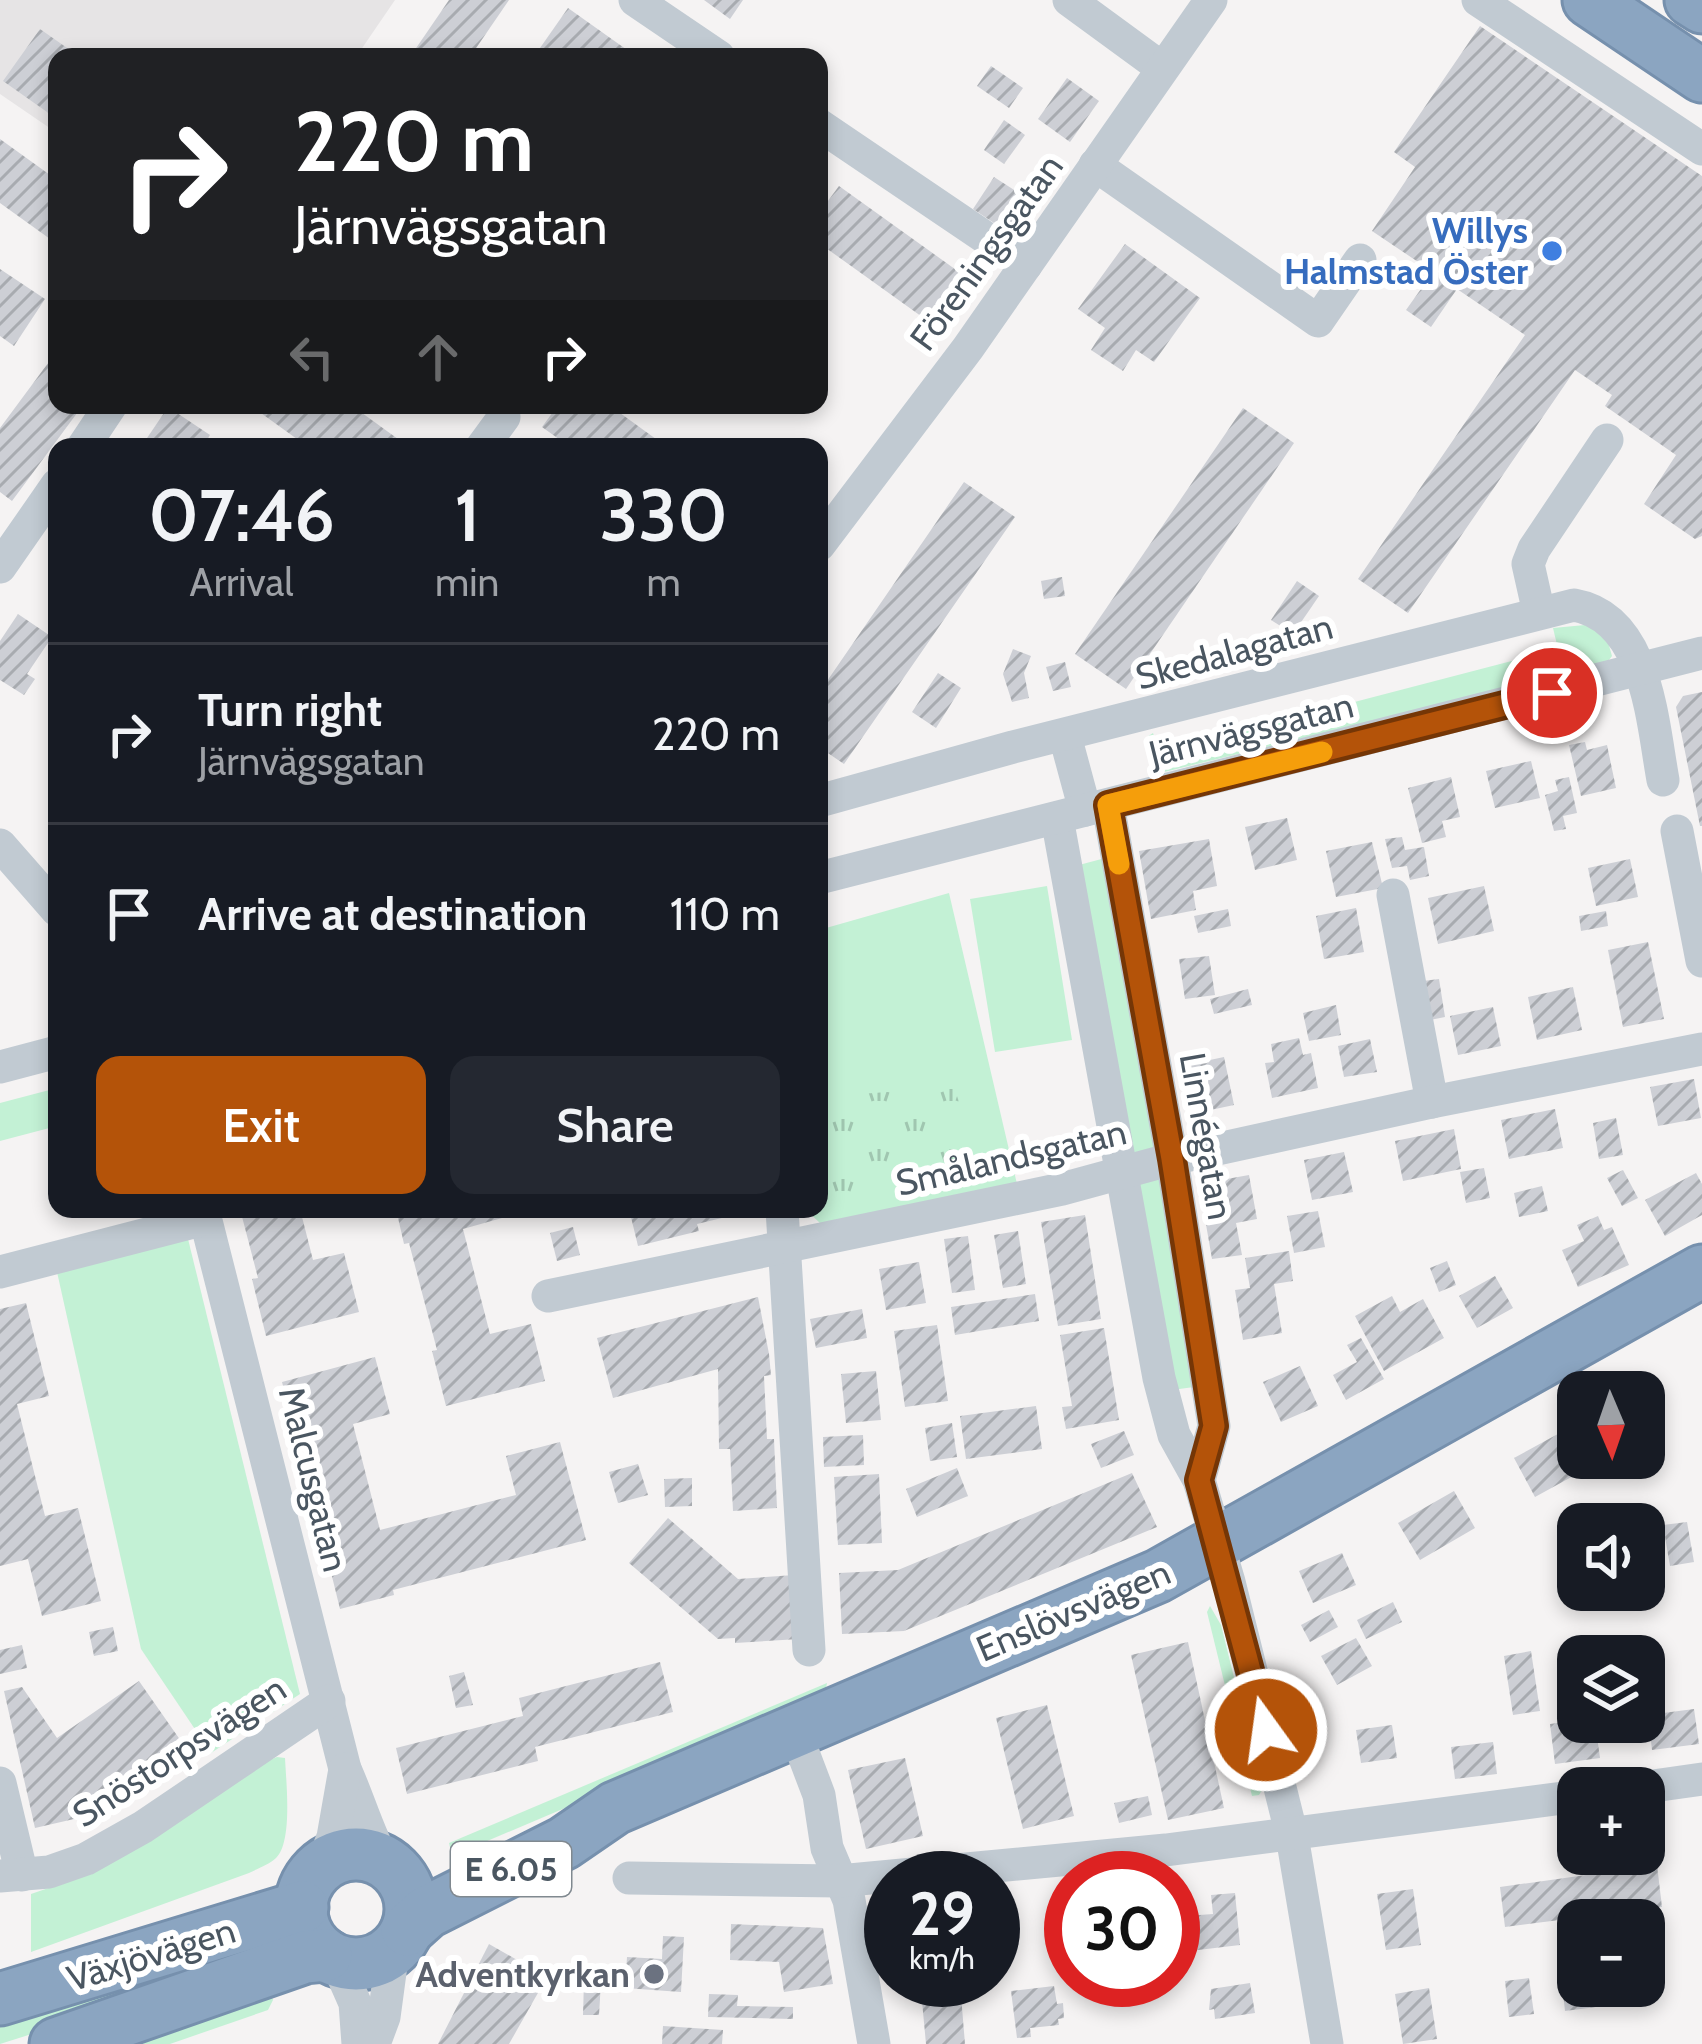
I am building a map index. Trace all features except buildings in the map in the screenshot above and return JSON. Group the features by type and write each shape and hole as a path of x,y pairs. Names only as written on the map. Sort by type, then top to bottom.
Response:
{"highway":[{"path":"1589,0 1702,76"},
{"path":"1691,0 1702,7"},
{"name":"Enslövsvägen","path":"400,1940 453,1897 564,1843 615,1808 1158,1576 1702,1271"},
{"name":"Enslövsvägen","path":"388,1865 418,1872 554,1821 615,1808"},
{"name":"Växjövägen","path":"0,1999 312,1887 352,1855 388,1865"},
{"name":"E 6.05","path":"388,1865 410,1897 400,1940"},
{"path":"312,1887 308,1934 331,1958"},
{"name":"Växjövägen","path":"56,2044 305,1957 366,1964 400,1940"}],"street":[{"path":"635,0 706,48"},
{"path":"1069,0 1162,68"},
{"name":"Föreningsgatan","path":"828,533 1026,265 1211,0"},
{"path":"1478,0 1702,149"},
{"path":"828,131 1026,265"},
{"path":"1095,165 1318,321 1360,260"},
{"path":"488,438 504,416"},
{"path":"1539,613 1528,564 1607,440"},
{"path":"0,567 48,498"},
{"name":"Skedalagatan","path":"828,799 1574,605 1594,609 1610,621 1641,670"},
{"name":"Järnvägsgatan","path":"828,876 1702,652"},
{"path":"1641,670 1663,780"},
{"path":"1065,736 1083,811 1120,1172 1159,1378 1174,1435 1199,1480 1218,1545 1292,1836 1327,2044"},
{"name":"Linnégatan","path":"1083,811 1172,1159 1214,1426 1199,1480"},
{"path":"1677,832 1695,897 1702,961"},
{"path":"0,844 48,900"},
{"path":"1393,895 1432,1102"},
{"name":"Smålandsgatan","path":"548,1296 1062,1189 1172,1159 1432,1102 1702,1049"},
{"path":"0,1067 48,1054"},
{"path":"0,1271 190,1218"},
{"name":"Malcusgatan","path":"205,1218 345,1769 367,1816 371,1839 388,1865"},
{"path":"782,1218 809,1650"},
{"name":"Snöstorpsvägen","path":"11,1875 49,1872 86,1859 143,1827 329,1702"},
{"path":"794,1730 819,1795 826,1848 849,1900 874,2044"},
{"name":"Malcusgatan","path":"312,1887 333,1837 345,1769"},
{"path":"1665,1784 1702,1779"},
{"path":"0,1783 11,1875"},
{"path":"629,1878 839,1881 1292,1836 1557,1799"},
{"path":"374,2044 400,1940"},
{"path":"331,1958 355,2002 358,2044"}],"shaded area":[{"path":"0,0 395,0 362,48 48,48 48,127 0,94"}],"green space":[{"path":"1585,625 1606,635 1612,656 1606,664 1156,774 1147,737 1153,733 1159,753 1558,649 1553,628"},
{"path":"1109,857 1160,1152 1130,1159 1079,865"},
{"path":"1047,886 1072,1040 995,1052 970,899"},
{"path":"949,893 1017,1184 820,1223 815,1218 828,1218 828,927"},
{"path":"954,1087 982,1172 828,1204 828,1104 847,1095"},
{"path":"48,1090 48,1128 0,1141 0,1103"},
{"path":"1138,1176 1163,1176 1194,1387 1172,1390"},
{"path":"188,1239 300,1694 211,1753 141,1649 57,1272"},
{"path":"1210,1606 1221,1625 1262,1790 1259,1795 1252,1796 1207,1612"},
{"path":"827,1683 824,1698 452,1856 449,1843"},
{"path":"277,1757 285,1758 287,1811 285,1839 273,1860 249,1873 31,1952 31,1894 123,1854"},
{"path":"251,1937 260,1962 0,2044 0,2020"},
{"path":"268,1982 273,2000 268,2010 170,2044 136,2044 135,2041"}],"slow traffic":[{"path":"1119,864 1108,805 1322,752"}],"place":[{"name":"Willys Halmstad Öster","path":"1552,251"},
{"name":"Adventkyrkan","path":"654,1974"}],"route":[{"path":"1266,1730 1199,1480 1214,1426 1108,805 1552,693"}]}
